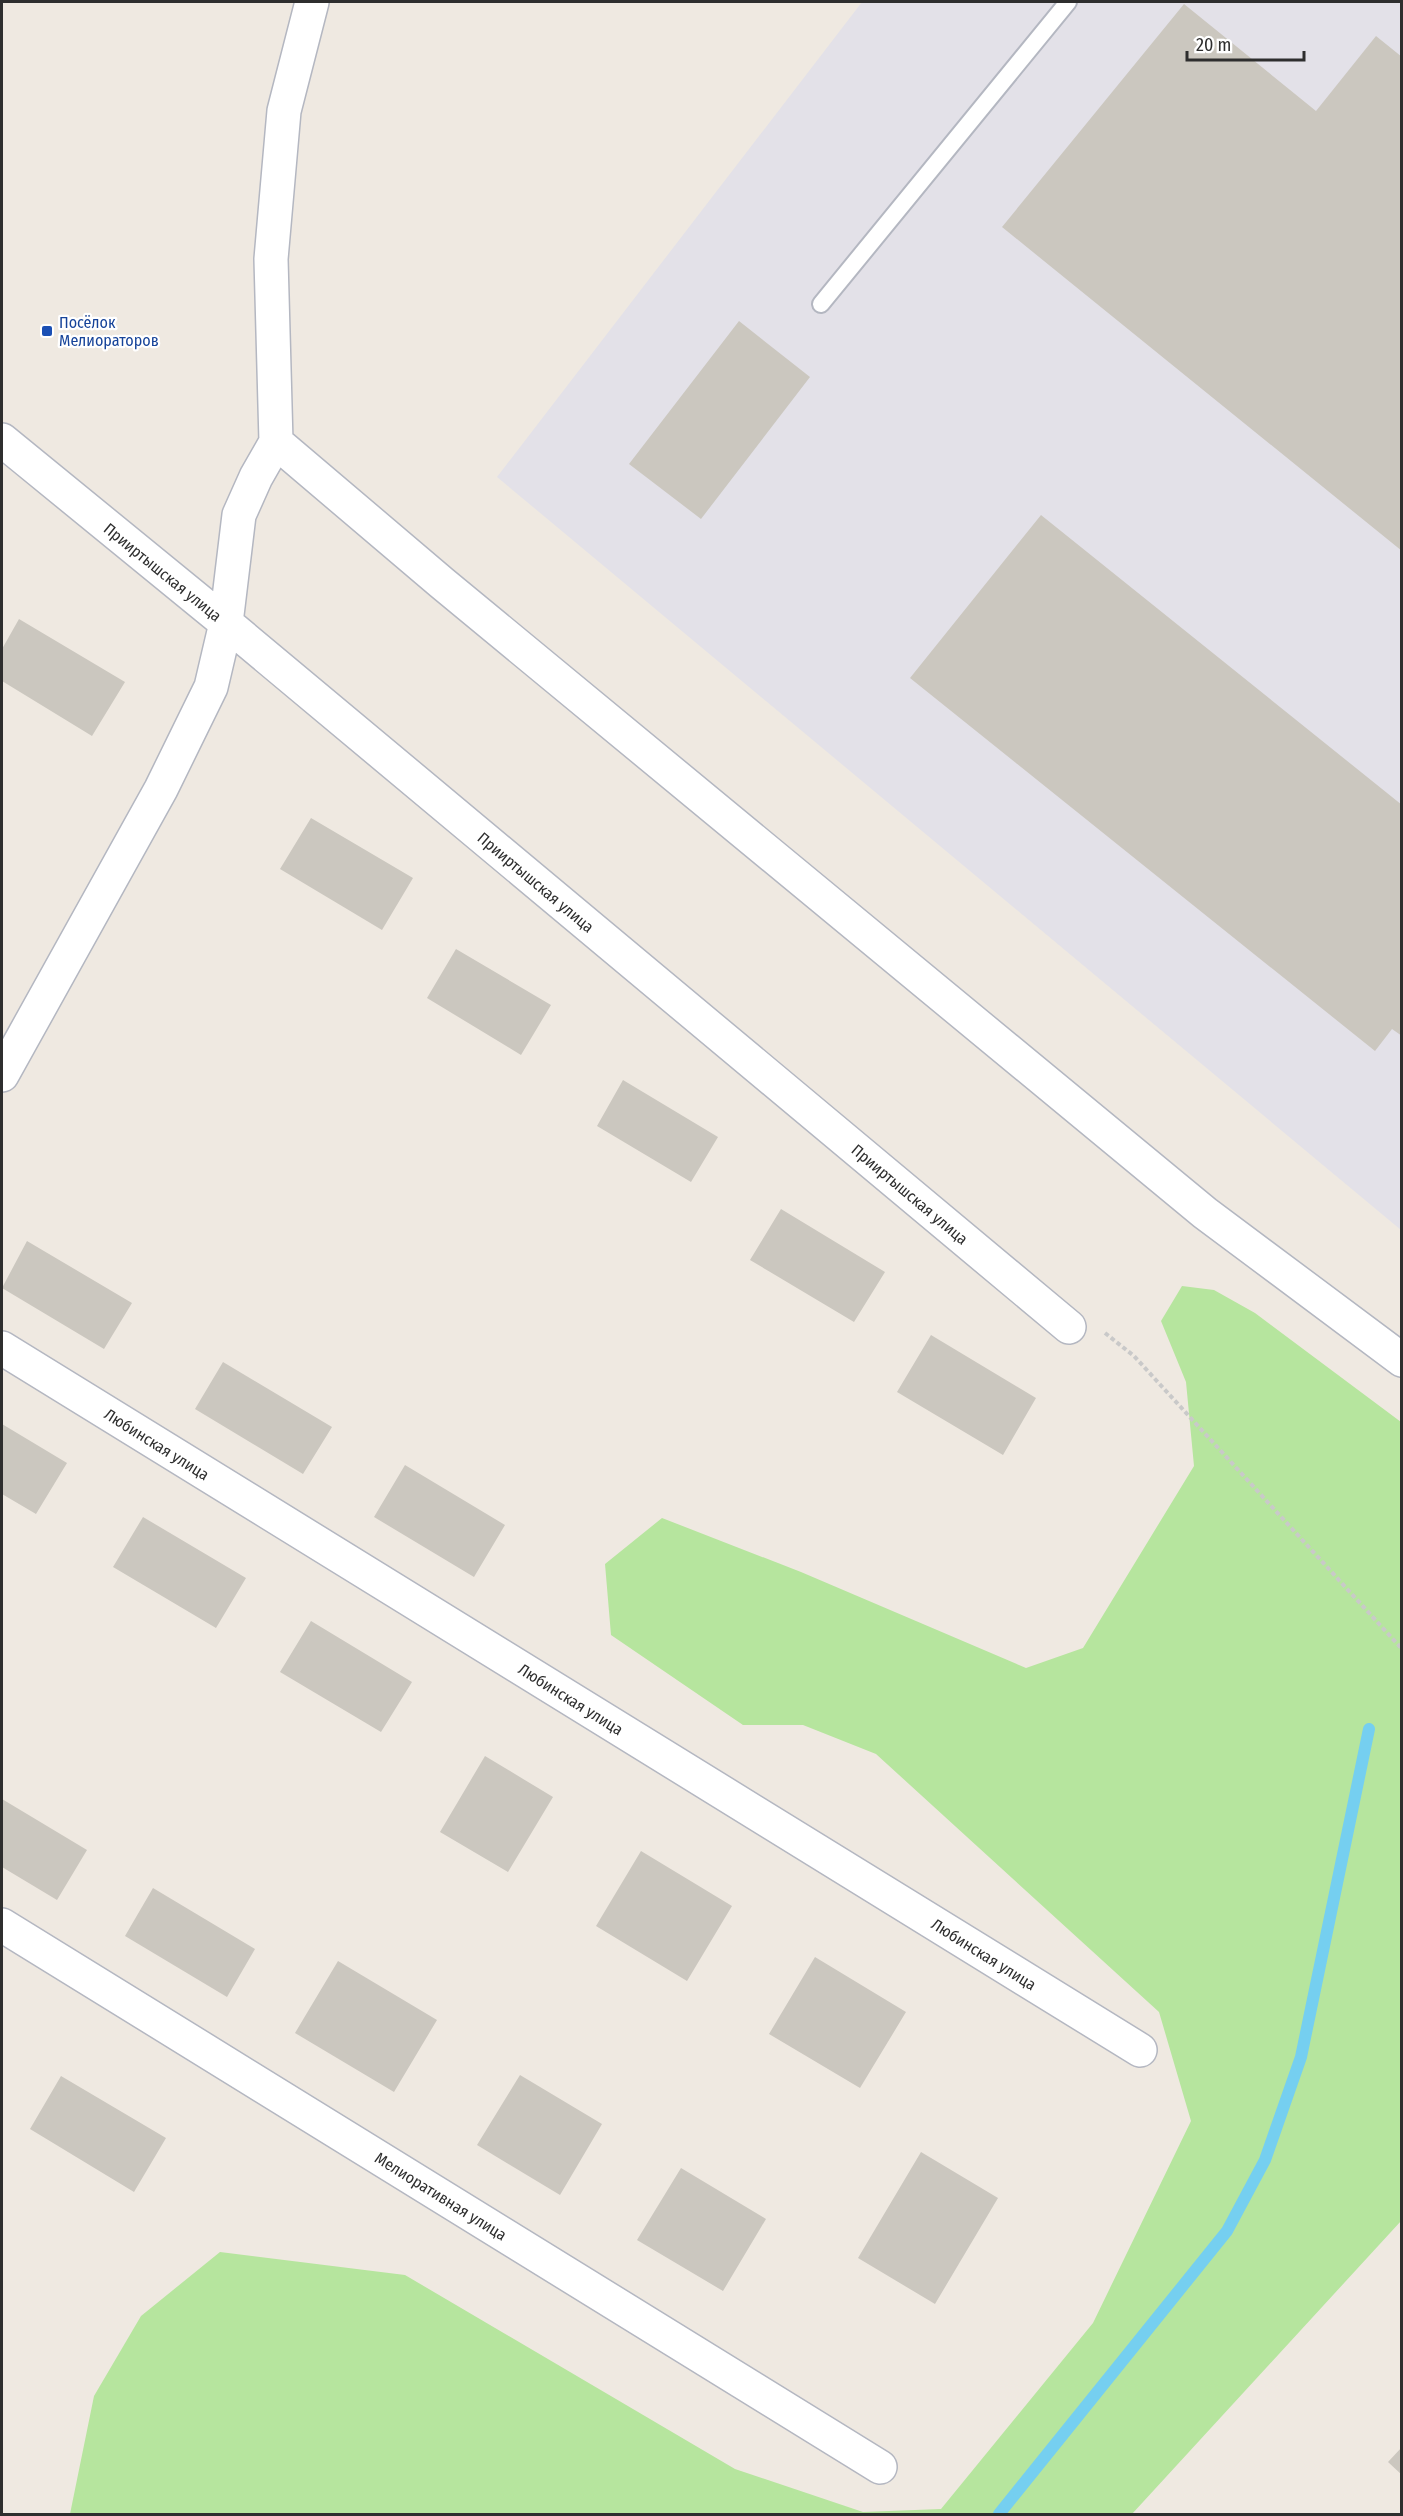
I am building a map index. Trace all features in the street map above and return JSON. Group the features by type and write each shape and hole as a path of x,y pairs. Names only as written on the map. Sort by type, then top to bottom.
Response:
{"street":[{"path":"2,1075 166,779 211,687 226,623 239,515 256,477 276,442 272,258 284,111 312,2"},
{"name":"Прииртышская улица","path":"2,440 226,623 1069,1327"},
{"path":"276,442 442,583 1206,1213 1401,1360"},
{"name":"Любинская улица","path":"2,1348 1140,2050"},
{"name":"Мелиоративная улица","path":"2,1925 880,2467"}],"lane":[{"path":"821,304 1068,2"}],"path":[{"path":"1069,1327 1107,1334 1134,1356 1401,1649"}],"shaded area":[{"path":"862,2 1401,2 1401,1230 497,477"}],"green space":[{"path":"1182,1286 1214,1290 1255,1313 1401,1422 1401,2221 1132,2514 70,2514 94,2396 141,2316 220,2252 405,2275 735,2469 863,2512 941,2509 1093,2323 1191,2121 1159,2012 876,1754 803,1725 743,1725 611,1635 605,1564 662,1518 801,1572 1026,1668 1083,1648 1194,1466 1186,1382 1161,1321"}],"building":[{"path":"1184,4 1316,111 1376,36 1402,57 1402,551 1002,227"},
{"path":"739,321 810,377 701,519 629,464"},
{"path":"1041,515 1402,805 1402,1036 1392,1029 1375,1051 910,678"},
{"path":"19,619 125,682 92,736 2,681 2,649"},
{"path":"311,818 413,878 382,930 280,869"},
{"path":"456,949 551,1005 521,1055 427,998"},
{"path":"623,1080 718,1137 691,1182 597,1126"},
{"path":"781,1209 885,1272 854,1322 750,1260"},
{"path":"27,1241 132,1303 104,1349 2,1288"},
{"path":"931,1335 1036,1398 1003,1455 897,1392"},
{"path":"223,1362 332,1427 303,1474 195,1409"},
{"path":"2,1424 67,1463 36,1514 2,1494"},
{"path":"405,1465 505,1525 474,1577 374,1517"},
{"path":"143,1517 246,1578 216,1628 113,1567"},
{"path":"311,1621 412,1682 381,1732 280,1672"},
{"path":"485,1756 553,1797 508,1872 440,1832"},
{"path":"2,1799 87,1850 57,1900 2,1867"},
{"path":"641,1851 732,1906 687,1981 596,1926"},
{"path":"153,1888 255,1949 227,1997 125,1936"},
{"path":"815,1957 906,2012 860,2088 769,2034"},
{"path":"338,1961 437,2020 394,2092 295,2033"},
{"path":"520,2075 602,2124 560,2195 477,2145"},
{"path":"61,2076 166,2138 134,2192 30,2129"},
{"path":"921,2152 998,2198 935,2304 858,2258"},
{"path":"681,2168 766,2219 723,2291 637,2240"},
{"path":"1402,2447 1402,2475 1388,2462"}],"waterway":[{"path":"999,2514 1227,2231 1265,2160 1301,2057 1369,1729"}],"place":[{"name":"Посёлок Мелиораторов","path":"47,331"}]}
